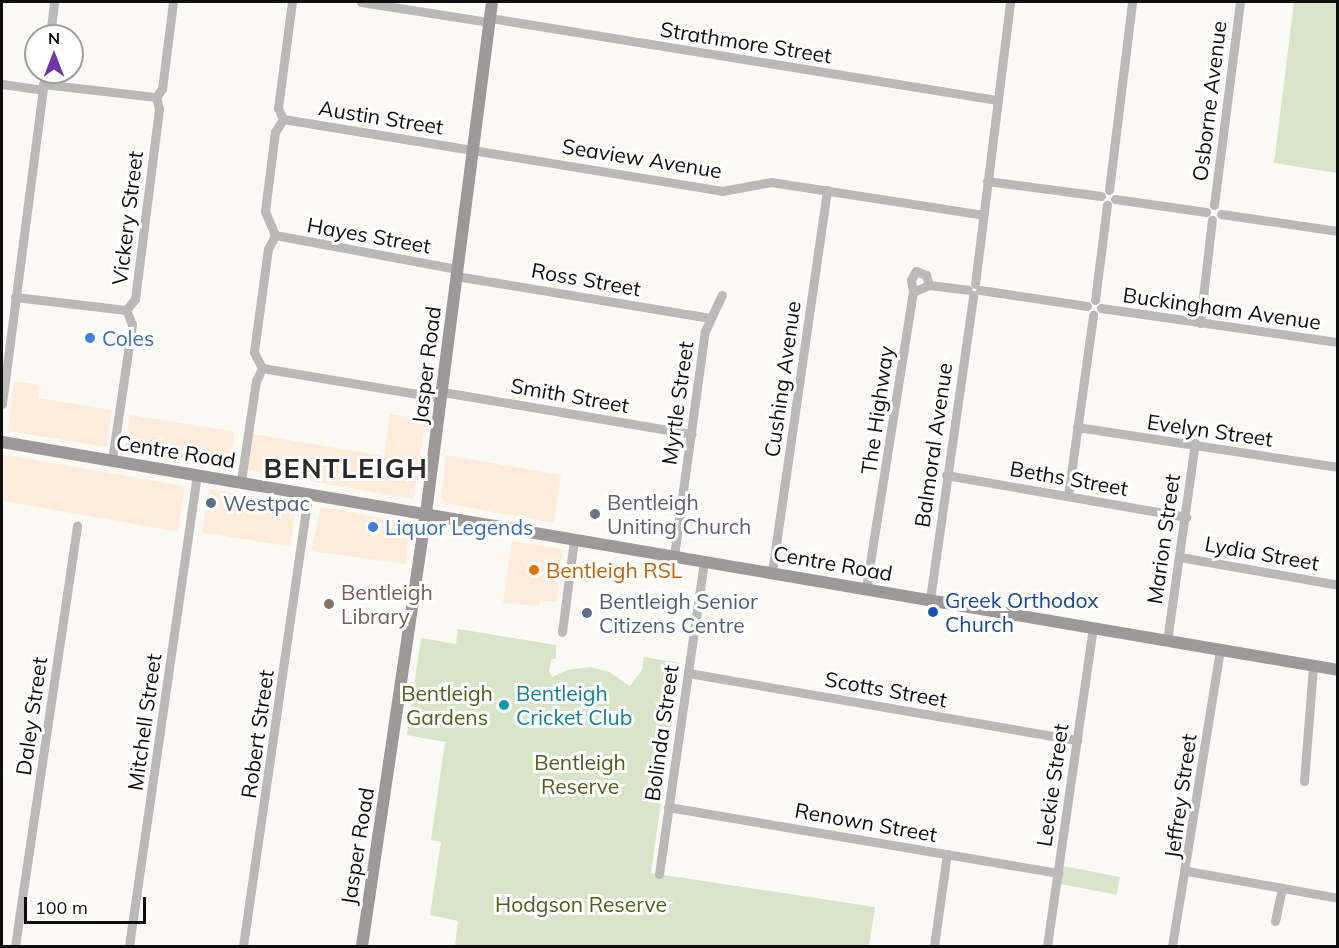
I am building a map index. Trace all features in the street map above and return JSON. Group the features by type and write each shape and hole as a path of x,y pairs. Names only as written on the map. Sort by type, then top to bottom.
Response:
{"main road":[{"name":"Jasper Road","path":"362,946 426,513 492,2"},
{"name":"Centre Road","path":"2,442 1338,670"}],"street":[{"path":"51,24 54,2"},
{"name":"Vickery Street","path":"114,460 132,324 126,310 135,299 159,109 156,97 162,89 173,2"},
{"path":"241,481 256,381 262,368 254,352 268,249 275,235 265,212 275,132 284,119 279,105 292,2"},
{"name":"Strathmore Street","path":"361,2 997,100"},
{"name":"Balmoral Avenue","path":"930,599 974,290 1010,2"},
{"path":"1068,496 1093,315 1101,308 1095,300 1104,201 1109,190 1132,2"},
{"name":"Osborne Avenue","path":"1214,205 1240,2"},
{"path":"2,84 156,97"},
{"path":"2,404 43,84"},
{"name":"Austin Street","path":"284,119 473,149"},
{"name":"Seaview Avenue","path":"473,149 722,191 771,182 983,215"},
{"path":"987,181 1104,201 1115,199 1206,212 1212,220 1200,322"},
{"name":"Cushing Avenue","path":"772,572 827,190"},
{"path":"1109,190 1115,199"},
{"path":"1206,212 1214,205 1221,214"},
{"path":"1212,220 1221,214 1338,231"},
{"name":"Hayes Street","path":"275,235 457,272"},
{"name":"The Highway","path":"866,588 913,292 911,280 916,271 926,275 929,285"},
{"name":"Ross Street","path":"457,272 709,318"},
{"path":"913,292 929,285 1086,306 1095,300"},
{"name":"Myrtle Street","path":"674,556 709,318 722,295"},
{"path":"15,297 126,310"},
{"path":"1086,306 1093,315"},
{"name":"Buckingham Avenue","path":"1101,308 1338,342"},
{"name":"Smith Street","path":"262,368 691,434"},
{"name":"Evelyn Street","path":"1077,427 1182,446 1195,443 1338,467"},
{"name":"Marion Street","path":"1167,641 1195,443"},
{"name":"Mitchell Street","path":"129,946 199,474"},
{"name":"Beths Street","path":"946,475 1186,517"},
{"name":"Robert Street","path":"243,946 311,493"},
{"name":"Daley Street","path":"15,946 77,526"},
{"path":"562,632 574,539"},
{"name":"Lydia Street","path":"1180,557 1338,585"},
{"name":"Bolinda Street","path":"659,874 704,561"},
{"name":"Leckie Street","path":"1047,946 1093,628"},
{"name":"Jeffrey Street","path":"1172,946 1187,871 1220,650"},
{"path":"1304,781 1313,666"},
{"name":"Scotts Street","path":"688,674 1077,740"},
{"name":"Renown Street","path":"668,807 1058,873"},
{"path":"934,946 947,854"},
{"path":"1187,871 1338,898"},
{"path":"1275,921 1282,888"}],"shaded area":[{"path":"14,381 40,385 38,398 112,410 107,447 8,431"},
{"path":"390,414 426,420 413,499 248,470 253,434 384,456"},
{"path":"130,415 235,432 229,466 125,450"},
{"path":"2,454 185,486 177,532 2,501"},
{"path":"446,455 561,475 554,523 445,503 441,496"},
{"path":"209,489 297,503 290,546 202,532"},
{"path":"321,507 409,523 406,564 311,551"},
{"name":"Bentleigh RSL","path":"512,541 563,549 556,602 540,600 539,606 503,603"}],"green space":[{"path":"1294,2 1337,2 1337,173 1274,163"},
{"path":"458,629 556,645 556,658 551,660 549,671 552,677 567,670 590,667 609,672 630,686 642,670 644,657 680,663 651,873 875,907 869,946 455,946 458,921 430,915 441,842 431,840 445,742 407,735 421,638 456,644"},
{"path":"1063,866 1120,877 1116,895 1060,884"}],"place":[{"name":"Coles","path":"90,338"},
{"name":"Westpac","path":"211,503"},
{"name":"Bentleigh Uniting Church","path":"595,514"},
{"name":"Liquor Legends","path":"373,527"},
{"name":"Bentleigh RSL","path":"534,570"},
{"name":"Bentleigh Library","path":"329,604"},
{"name":"Greek Orthodox Church","path":"933,612"},
{"name":"Bentleigh Senior Citizens Centre","path":"587,613"},
{"name":"Bentleigh Cricket Club","path":"504,705"}],"district":[{"name":"BENTLEIGH","path":"346,469"}],"park label":[{"name":"Bentleigh Gardens","path":"447,705"},
{"name":"Bentleigh Reserve","path":"580,774"},
{"name":"Hodgson Reserve","path":"581,904"}]}
